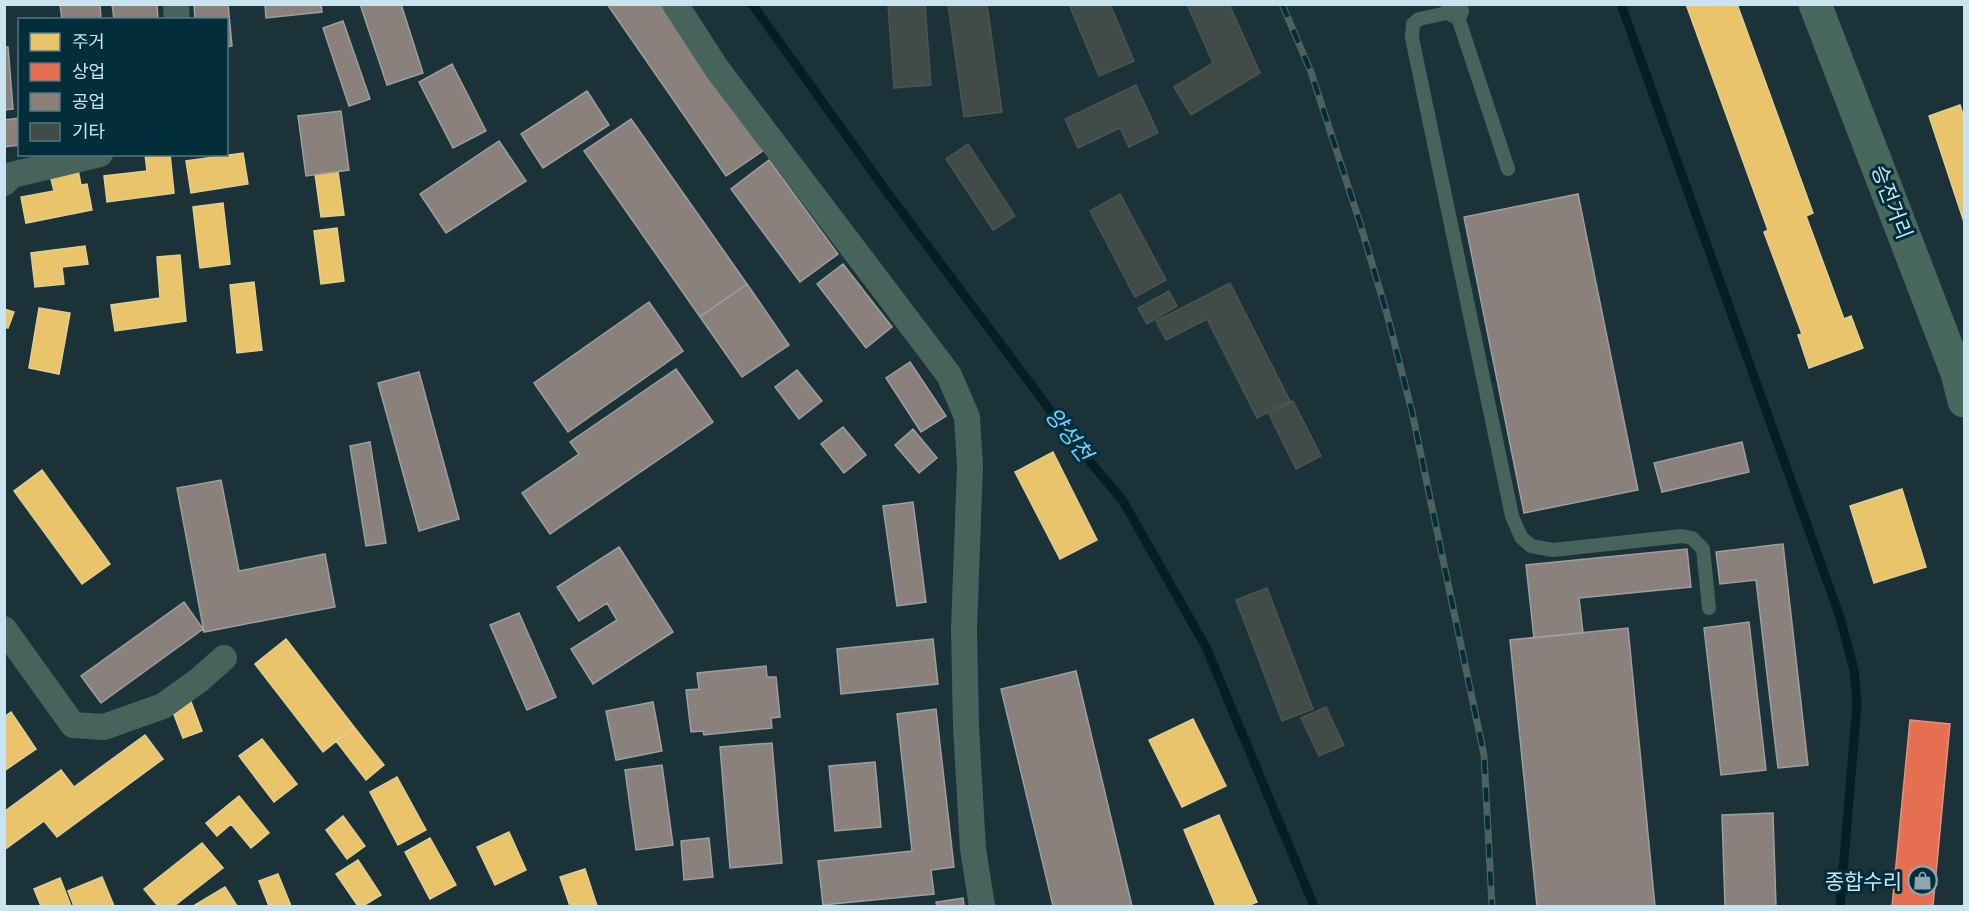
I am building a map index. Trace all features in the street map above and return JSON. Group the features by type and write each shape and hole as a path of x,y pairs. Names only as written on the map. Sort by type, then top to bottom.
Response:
{"main road":[{"name":"승전거리","path":"1815,4 1962,381"}],"street":[{"path":"675,4 717,69 949,375 967,417 970,466 964,629 966,727 973,849 982,906"},
{"path":"4,183 12,175 92,156"},
{"path":"4,629 73,725 104,727 163,705 199,680 224,658"}],"lane":[{"path":"1508,169 1455,8 1419,19 1413,24 1412,39 1512,516 1521,537 1531,546 1553,550 1682,536 1692,538 1702,549 1709,609"}],"building: 주거":[{"path":"1686,4 1737,4 1813,213 1806,216 1844,319 1851,316 1863,348 1809,368 1798,335 1802,334 1764,232 1768,230"},
{"path":"1960,105 1964,118 1964,222 1929,116"},
{"path":"243,153 248,184 191,193 186,161"},
{"path":"145,156 170,156 174,193 107,202 104,176 147,171"},
{"path":"77,165 81,185 87,184 92,210 26,223 21,197 54,191 49,171"},
{"path":"338,172 344,215 321,217 315,174"},
{"path":"223,203 230,264 200,268 193,207"},
{"path":"337,228 344,281 321,284 314,231"},
{"path":"85,246 88,264 62,267 64,284 35,287 31,253"},
{"path":"180,255 186,321 115,331 111,305 160,298 157,257"},
{"path":"254,282 262,350 237,353 230,285"},
{"path":"39,308 70,313 59,374 29,368"},
{"path":"4,309 14,312 8,328 4,327"},
{"path":"1053,452 1097,540 1060,559 1015,472"},
{"path":"42,470 110,564 82,584 14,491"},
{"path":"1902,489 1926,567 1874,583 1850,506"},
{"path":"286,639 354,727 323,752 255,664"},
{"path":"190,699 202,731 183,738 171,707"},
{"path":"11,712 36,749 4,771 4,717"},
{"path":"1193,719 1226,786 1182,807 1149,740"},
{"path":"354,727 384,765 366,780 336,741"},
{"path":"145,735 163,759 57,837 44,821 4,850 4,812 61,770 74,787"},
{"path":"262,739 297,784 274,802 239,756"},
{"path":"397,777 426,830 398,845 370,792"},
{"path":"239,796 269,833 251,848 231,824 217,836 206,823"},
{"path":"1219,815 1257,902 1247,906 1216,906 1184,830"},
{"path":"343,816 365,846 347,859 326,830"},
{"path":"509,832 526,870 495,885 477,847"},
{"path":"430,838 456,885 430,899 405,852"},
{"path":"202,843 223,868 174,906 158,906 144,889"},
{"path":"358,860 381,895 363,906 358,906 336,874"},
{"path":"585,869 597,906 570,906 560,877"},
{"path":"278,874 291,906 269,906 259,881"},
{"path":"102,877 114,906 74,906 68,891"},
{"path":"60,878 71,906 41,906 34,889"},
{"path":"225,887 237,906 195,905"}],"building: 상업":[{"path":"1910,720 1950,724 1933,906 1892,906"}],"building: 공업":[{"path":"60,4 100,4 101,18 62,18"},
{"path":"112,4 157,4 158,18 114,18"},
{"path":"194,4 228,4 232,46 228,47 228,18 195,18"},
{"path":"265,4 321,4 322,12 266,18"},
{"path":"360,4 401,4 423,73 387,85"},
{"path":"607,4 663,4 764,150 726,176"},
{"path":"343,21 370,99 349,106 323,28"},
{"path":"4,47 8,47 13,109 4,110"},
{"path":"452,64 486,131 453,148 419,82"},
{"path":"587,91 609,125 543,168 521,134"},
{"path":"341,111 349,170 306,176 298,116"},
{"path":"18,118 18,145 4,147 4,120"},
{"path":"631,119 747,284 700,317 584,151"},
{"path":"499,141 526,181 446,233 420,194"},
{"path":"769,160 838,254 800,282 731,189"},
{"path":"1578,194 1638,490 1524,513 1464,217"},
{"path":"843,264 892,327 866,348 817,284"},
{"path":"747,284 789,345 742,377 700,317"},
{"path":"649,302 683,351 568,432 534,383"},
{"path":"910,362 946,416 921,432 886,378"},
{"path":"676,369 713,422 550,534 522,493 579,454 570,442"},
{"path":"797,370 822,401 799,419 775,387"},
{"path":"419,372 459,519 419,531 378,383"},
{"path":"843,427 866,455 844,473 821,444"},
{"path":"913,429 937,458 919,473 895,445"},
{"path":"370,442 386,543 366,546 350,446"},
{"path":"1742,442 1749,472 1662,492 1654,463"},
{"path":"221,480 239,571 325,554 335,607 204,632 177,488"},
{"path":"913,502 926,602 897,606 883,506"},
{"path":"1783,544 1808,765 1778,768 1756,580 1720,584 1716,552"},
{"path":"619,547 673,632 593,684 571,649 617,620 607,603 579,621 557,587"},
{"path":"1687,549 1691,587 1579,598 1583,633 1534,638 1526,565"},
{"path":"184,602 203,629 101,703 81,676"},
{"path":"519,613 556,697 527,710 490,625"},
{"path":"1749,622 1766,770 1721,775 1704,628"},
{"path":"1628,628 1655,906 1537,906 1510,640"},
{"path":"933,639 938,684 841,694 837,649"},
{"path":"766,666 767,677 776,677 780,717 771,718 772,728 704,735 703,731 691,732 686,690 699,689 697,673"},
{"path":"1076,671 1132,906 1053,906 1001,689"},
{"path":"653,702 662,751 616,760 606,711"},
{"path":"936,709 954,867 931,870 934,894 823,905 818,861 912,851 897,714"},
{"path":"772,743 782,863 730,868 720,747"},
{"path":"875,762 881,827 835,831 829,766"},
{"path":"662,765 673,845 636,850 625,770"},
{"path":"1773,813 1776,906 1725,906 1722,815"},
{"path":"709,838 713,877 684,880 681,841"},
{"path":"963,898 964,906 937,906 936,902"}],"building: 기타":[{"path":"888,4 925,4 931,85 894,88"},
{"path":"948,4 987,4 1002,112 964,117"},
{"path":"1069,4 1110,4 1134,61 1099,76"},
{"path":"1187,4 1229,4 1260,73 1191,115 1174,87 1213,63"},
{"path":"1136,85 1158,133 1129,147 1120,128 1078,148 1065,119"},
{"path":"968,144 1015,216 993,230 946,159"},
{"path":"1120,194 1166,280 1135,297 1090,211"},
{"path":"1230,283 1290,401 1257,418 1207,319 1166,340 1156,321"},
{"path":"1169,291 1177,306 1147,324 1138,308"},
{"path":"1293,401 1321,456 1296,469 1269,414"},
{"path":"1267,588 1313,709 1282,721 1236,600"},
{"path":"1326,707 1344,745 1319,756 1301,718"}],"waterway":[{"name":"양성천","path":"752,4 887,192 1077,446 1123,501 1206,647 1314,906"},
{"path":"1621,4 1840,617 1854,670 1857,704 1840,906"}],"railway":[{"path":"1282,4 1311,72 1359,220 1387,314 1412,412 1484,755 1492,906"}],"place":[{"name":"종합수리","path":"1923,881"}]}
